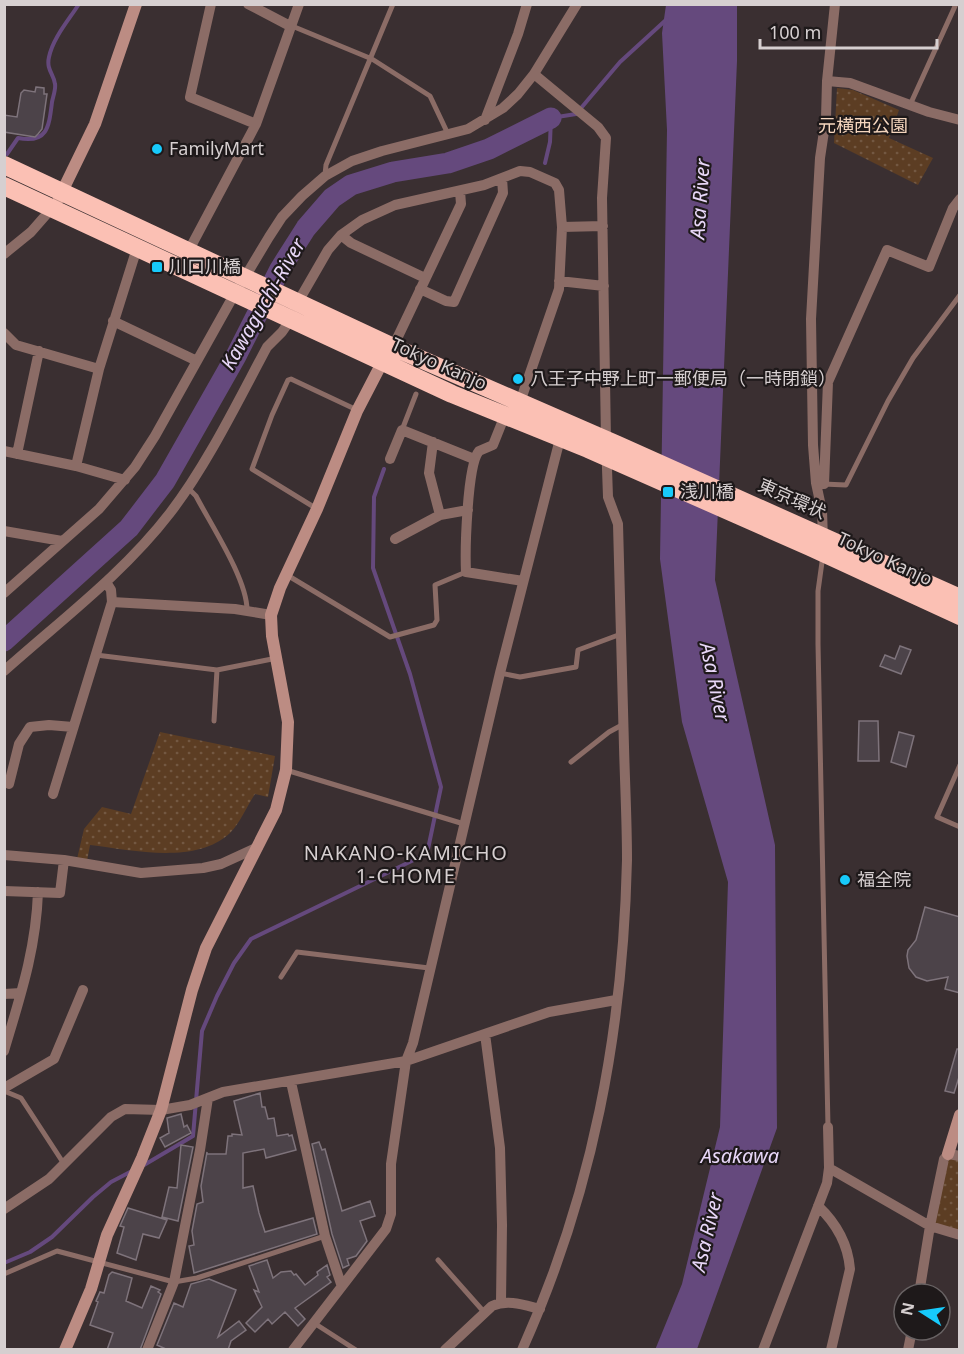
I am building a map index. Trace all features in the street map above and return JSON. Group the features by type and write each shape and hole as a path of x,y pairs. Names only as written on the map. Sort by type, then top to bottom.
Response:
{"highway":[{"name":"Tokyo Kanjo","path":"4,165 188,252 242,287"},
{"name":"Tokyo Kanjo","path":"4,186 137,248 393,346 519,402 613,452 817,542 960,616"},
{"name":"Tokyo Kanjo","path":"289,308 382,362 561,439 613,452"},
{"name":"東京環状","path":"817,542 960,598"}],"street":[{"path":"4,254 31,232 63,193 95,124 136,4"},
{"path":"211,4 190,97 256,124"},
{"path":"248,4 290,26"},
{"path":"188,252 256,124 298,4"},
{"path":"484,120 518,34 527,4"},
{"path":"4,593 99,510 125,480 145,453 282,217 302,196 325,176 352,161 468,129 503,108 535,76 577,4"},
{"path":"817,542 822,511 812,393 811,319 820,158 826,118 827,81 835,4"},
{"path":"522,1350 564,1246 592,1151 604,1088 616,1000 626,882 618,524 608,497 613,452 604,286 602,198 607,144 604,133 598,127 535,76"},
{"path":"827,81 850,83 960,120"},
{"path":"4,671 106,582 147,541 188,488 267,347 282,332 289,308 323,257 341,235 379,211 484,185 525,171 555,183 559,190 562,227 559,289 519,402 520,408 528,415 558,428 561,431 561,439 523,580 415,1033 406,1061 392,1164 391,1214 386,1229 341,1284 293,1350"},
{"path":"420,289 446,302 454,302 503,193 502,178"},
{"path":"65,1350 91,1289 107,1235 142,1159 161,1110 202,957 220,917 276,810 286,770 287,714 272,636 271,615 357,411 382,362 393,346 460,204 460,191"},
{"path":"820,483 828,382 887,250 929,267 953,208 960,199"},
{"path":"562,227 603,225"},
{"path":"341,235 351,243 425,278"},
{"path":"76,466 99,369 137,248"},
{"path":"560,281 604,286"},
{"path":"113,321 197,361"},
{"path":"4,333 15,345 99,369"},
{"path":"17,454 39,351"},
{"path":"505,416 493,446 479,451 474,459 468,510 466,572 523,580"},
{"path":"390,459 402,430 474,459"},
{"path":"433,442 429,473 440,515"},
{"path":"4,451 76,466 125,480"},
{"path":"394,539 440,515 468,510"},
{"path":"4,531 62,541"},
{"path":"53,794 112,602 111,590 106,582"},
{"path":"112,602 247,610 271,615"},
{"path":"9,784 19,744 30,727 49,725 73,727"},
{"path":"4,855 64,860 141,873 221,864 258,847"},
{"path":"4,891 60,893 64,860"},
{"path":"4,1052 28,972 36,929 38,892"},
{"path":"4,1090 54,1059 83,990"},
{"path":"4,994 21,993"},
{"path":"4,1209 48,1179 111,1117 125,1109 161,1110 190,1105 223,1092 406,1061 549,1012 616,1000"},
{"path":"485,1034 500,1148 501,1302"},
{"path":"291,1082 325,1236 341,1284"},
{"path":"147,1350 174,1282 200,1150 206,1099"},
{"path":"921,1282 944,1159 954,1155 960,1114"},
{"path":"763,1350 827,1182 828,1127"},
{"path":"829,1168 930,1226 960,1235"},
{"path":"818,1206 845,1243 850,1262 831,1350"},
{"path":"445,1350 484,1312 501,1302 540,1309"}],"lane":[{"path":"325,176 326,165 393,4"},
{"path":"910,105 956,4"},
{"path":"290,26 372,59 430,96 448,135"},
{"path":"820,483 846,485 888,401 914,357 960,295"},
{"path":"316,509 252,469 272,415 288,380 357,411"},
{"path":"402,430 416,394"},
{"path":"188,488 196,496 231,562 247,601 247,610"},
{"path":"817,542 828,1127"},
{"path":"286,575 390,637 434,625 437,620 435,585 466,572"},
{"path":"500,673 520,677 576,667 578,650 621,634"},
{"path":"95,655 217,670 277,658"},
{"path":"214,721 217,670"},
{"path":"571,762 609,732 624,724"},
{"path":"960,765 937,817 960,827"},
{"path":"286,770 464,824"},
{"path":"281,977 297,952 429,968"},
{"path":"4,1090 21,1098 64,1164"},
{"path":"4,1274 57,1251 174,1282 197,1278 325,1236"},
{"path":"438,1260 484,1312"},
{"path":"313,1322 356,1350"}],"green space":[{"name":"元横西公園","path":"837,88 853,90 899,110 889,138 933,158 918,185 834,143"},
{"path":"160,732 275,756 268,797 255,794 230,833 216,843 200,849 163,853 90,845 87,861 77,859 84,829 102,807 131,814"},
{"path":"959,1156 959,1235 930,1226 944,1159"}],"water":[{"path":"666,5 737,5 737,61 715,580 775,845 777,1128 697,1349 655,1350 682,1284 720,1127 728,882 682,722 660,559 667,130 662,33"}],"building":[{"path":"36,87 44,88 44,94 47,94 42,129 35,137 4,132 4,115 17,117 21,93 24,90 35,92"},
{"path":"900,646 911,650 901,674 880,666 885,655 895,659"},
{"path":"859,721 878,721 879,761 858,761"},
{"path":"899,732 914,736 906,767 891,762"},
{"path":"925,907 960,917 960,993 945,989 948,977 927,981 916,977 909,968 908,950 916,940"},
{"path":"957,1049 960,1049 960,1074 954,1093 945,1091"},
{"path":"260,1093 262,1107 265,1107 268,1119 274,1118 277,1136 292,1135 296,1150 266,1158 264,1149 243,1153 243,1188 253,1186 265,1232 313,1218 317,1234 194,1273 189,1246 194,1245 192,1231 197,1204 203,1202 201,1186 207,1152 207,1154 226,1154 228,1136 242,1135 234,1101"},
{"path":"181,1114 184,1127 187,1125 191,1133 165,1147 160,1138 169,1133 167,1118"},
{"path":"319,1142 322,1150 325,1149 342,1211 370,1201 375,1216 360,1221 367,1241 356,1256 347,1259 349,1265 343,1268 332,1234 312,1144"},
{"path":"181,1145 193,1147 178,1221 162,1217 169,1187 177,1188"},
{"path":"128,1208 167,1220 159,1238 143,1234 136,1260 117,1253 124,1227 120,1226"},
{"path":"267,1260 273,1278 281,1272 291,1271 305,1285 327,1265 330,1275 327,1277 331,1282 295,1308 305,1319 298,1326 285,1312 272,1324 268,1319 255,1332 246,1323 262,1307 254,1290 259,1292 249,1266"},
{"path":"112,1272 132,1278 126,1301 142,1308 151,1286 160,1290 158,1292 161,1294 140,1350 107,1350 113,1333 90,1325 98,1302 96,1301 100,1292 104,1293"},
{"path":"209,1279 236,1290 218,1337 239,1321 246,1330 231,1341 228,1350 168,1350 157,1345 174,1303 183,1307 191,1284"}],"waterway":[{"path":"7,154 18,138 36,138 41,136 48,126 55,88 49,69 49,57 57,36 79,4"},
{"name":"Kawaguchi-River","path":"545,163 550,142 551,118 576,114 620,62 667,19"},
{"name":"Kawaguchi-River","path":"4,641 129,528 165,481 236,356 280,269 306,228 332,198 351,185 393,172 448,163 489,149 551,118"},
{"path":"144,1165 193,1136 202,1031 234,963 251,939 424,855 428,849 441,787 410,674 373,568 374,497 384,469"},
{"path":"4,1263 30,1252 52,1237 111,1182 132,1171"}],"place":[{"name":"FamilyMart","path":"157,149"},
{"name":"川口川橋","path":"157,267"},
{"name":"八王子中野上町一郵便局（一時閉鎖）","path":"518,379"},
{"name":"浅川橋","path":"668,492"},
{"name":"福全院","path":"845,880"}],"district":[{"name":"NAKANO-KAMICHO 1-CHOME","path":"406,864"}],"water label":[{"name":"Asa River","path":"700,199"},
{"name":"Asa River","path":"715,682"},
{"name":"Asakawa","path":"740,1156"},
{"name":"Asa River","path":"707,1232"}]}
